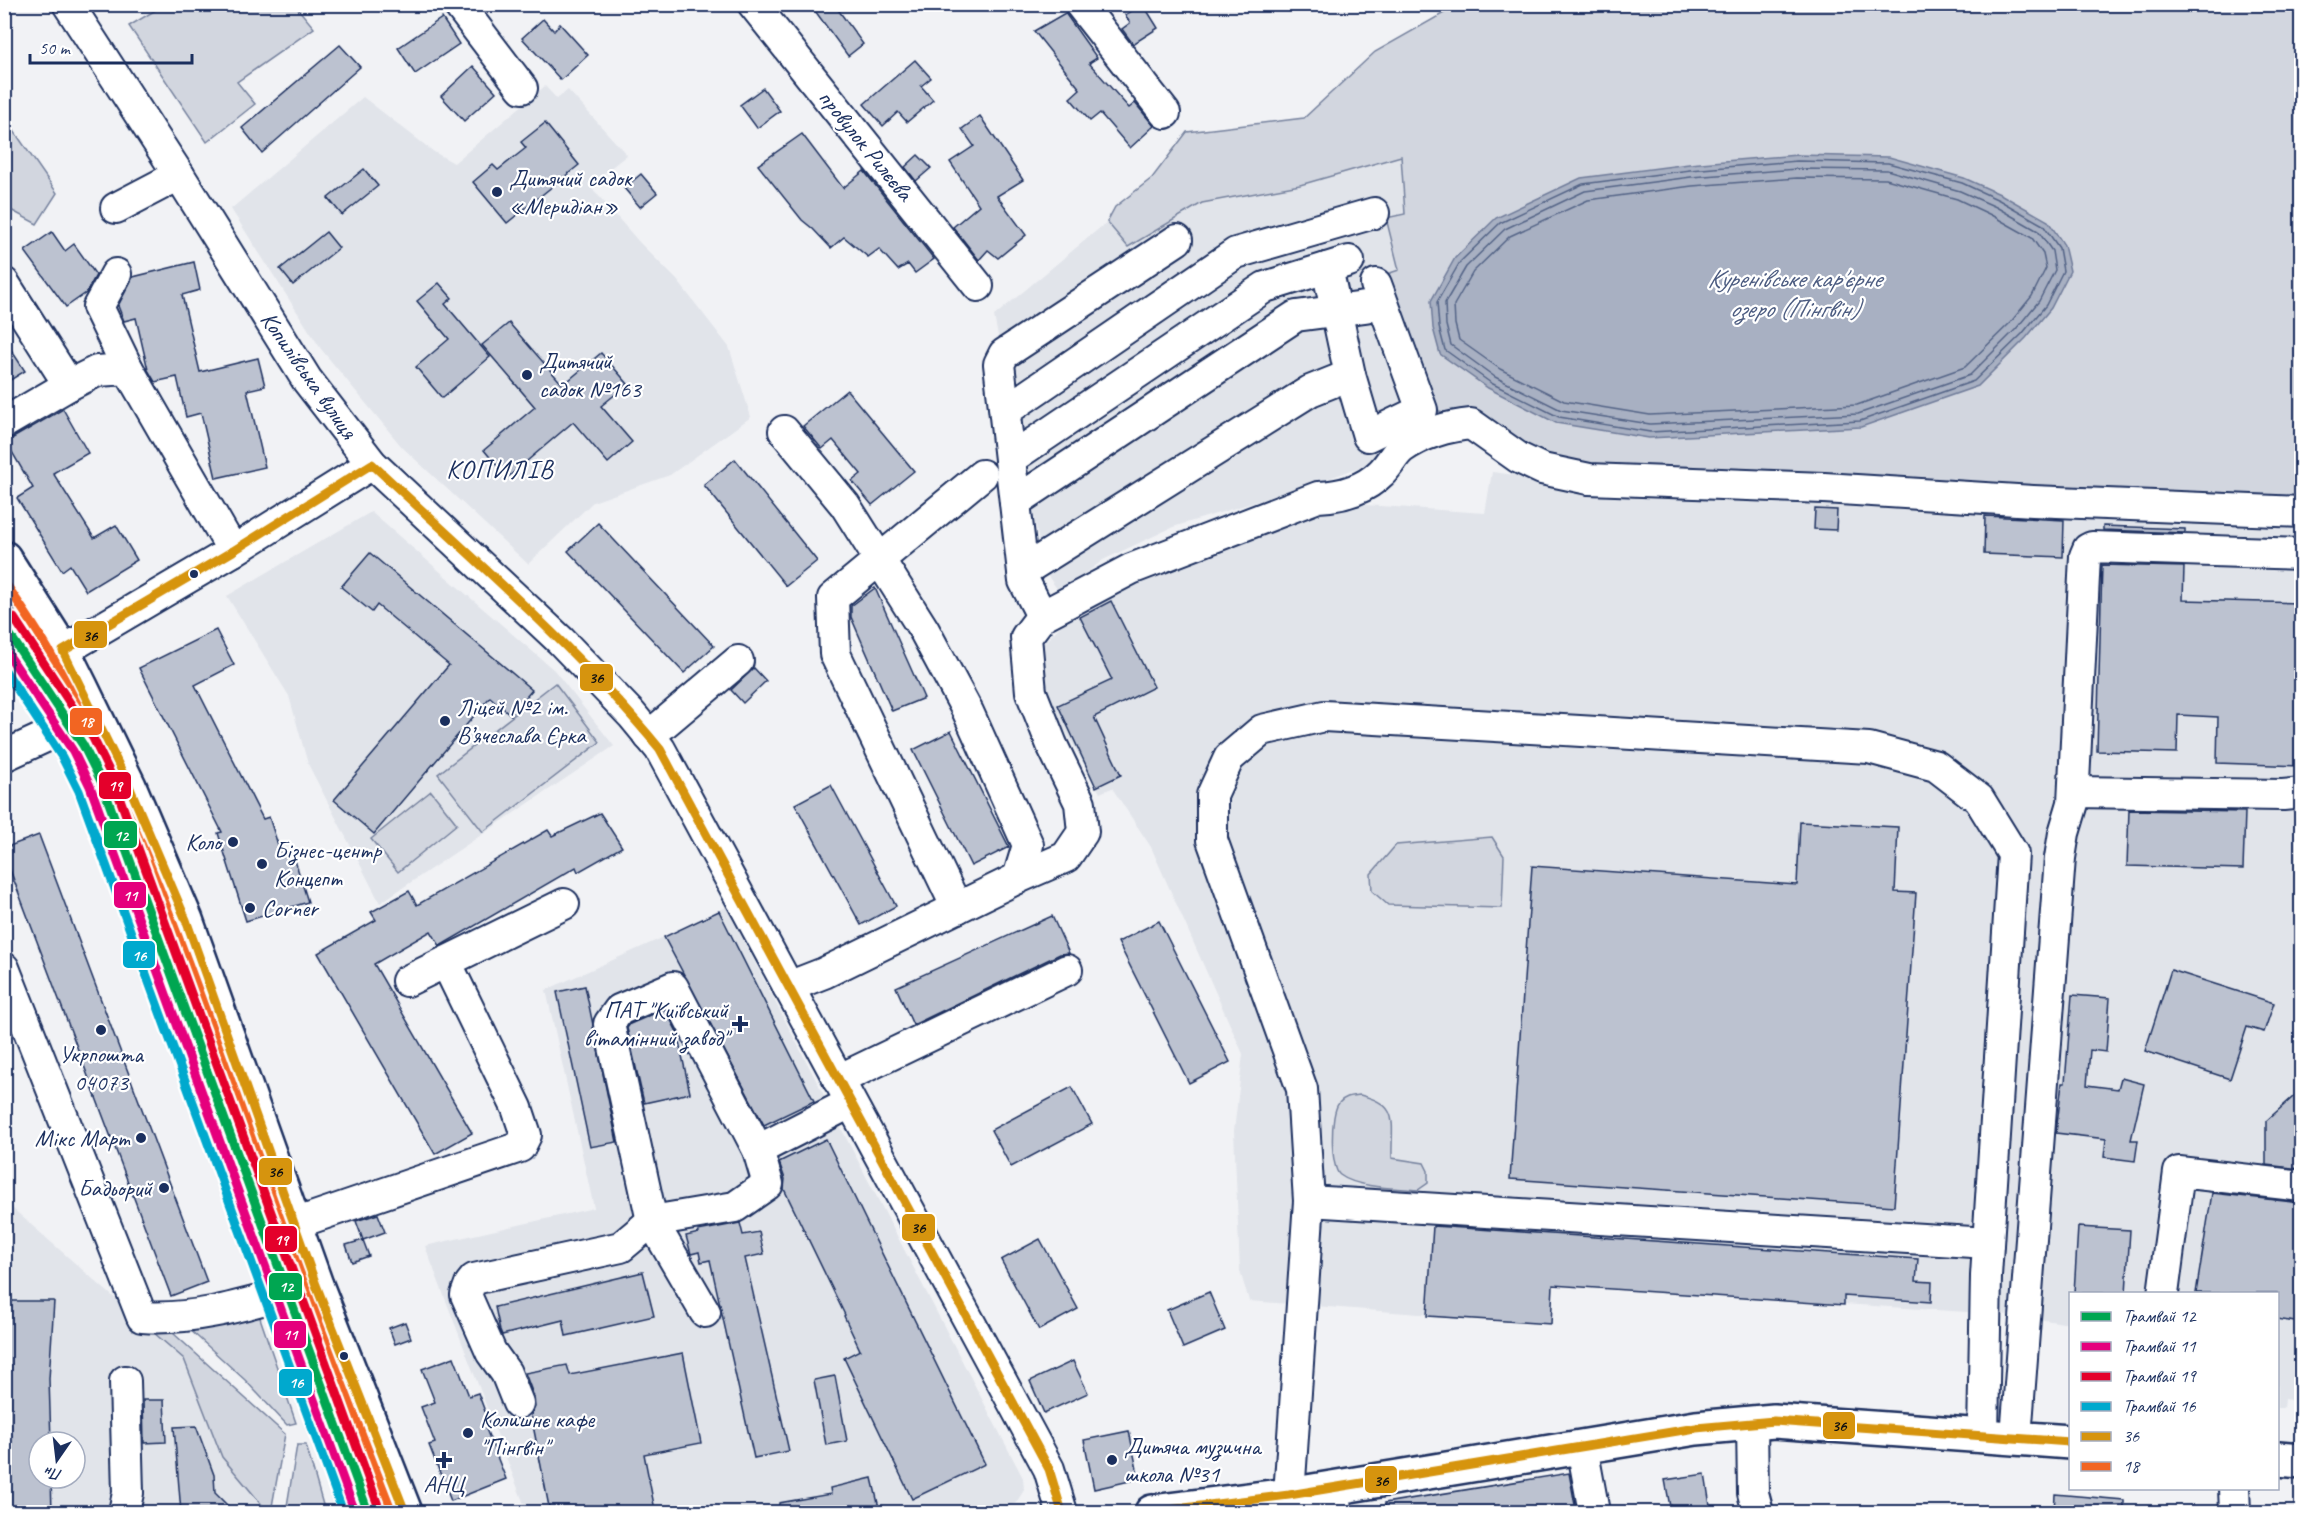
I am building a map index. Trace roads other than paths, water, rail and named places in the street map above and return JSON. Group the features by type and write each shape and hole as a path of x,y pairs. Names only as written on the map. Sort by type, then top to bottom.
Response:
{"main road":[{"path":"4,558 63,651 95,714 129,786 186,920 316,1285 405,1512"},
{"path":"1152,1512 1289,1495 1334,1500 1582,1447 1696,1428 1752,1422 1774,1421 2069,1442"},
{"path":"2279,1459 2301,1461"}],"street":[{"name":"Копилівська вулиця","path":"68,4 307,380 372,464 561,641 632,714 660,749 1049,1469 1062,1512"},
{"path":"458,4 522,88"},
{"name":"провулок Рилєєва","path":"753,4 978,286"},
{"path":"1080,4 1165,113"},
{"path":"116,208 179,176"},
{"path":"1005,411 1236,253 1374,213"},
{"path":"1042,616 1024,581 999,364 1004,354 1178,240"},
{"path":"1010,459 1265,287 1338,264 1335,312 1368,436 1427,422 1452,426 1471,424 1519,458 1542,469 1589,479 1824,488 2033,501 2301,512"},
{"path":"116,274 98,307 128,369 233,551"},
{"path":"4,283 69,385"},
{"path":"1015,502 1296,316 1335,312 1370,296 1427,422"},
{"path":"4,423 97,371 128,369"},
{"path":"1023,571 1310,391 1350,375"},
{"path":"788,987 824,973 1018,878 1066,858 1083,832 1080,803 1052,745 1031,692 1026,638 1042,616 1131,569 1318,497 1338,496 1358,489 1380,474 1401,448 1427,422"},
{"path":"784,431 845,505 924,630 968,712 1028,845 1018,878"},
{"path":"63,651 233,551 372,464"},
{"path":"957,908 835,654 833,598 982,475"},
{"path":"2016,1437 2060,858 2074,792 2084,563 2088,549 2092,547 2301,554"},
{"path":"649,736 738,661"},
{"path":"4,756 95,714"},
{"path":"1289,1495 1309,1201 1302,1089 1212,840 1212,795 1229,758 1262,730 1324,716 1869,748 1936,766 1979,799 2013,854 1988,1243 1983,1435"},
{"path":"2074,792 2301,794"},
{"path":"407,981 564,904"},
{"path":"294,1224 520,1147 526,1135 523,1124 446,962"},
{"path":"4,968 142,1317 174,1318 217,1313 316,1285"},
{"path":"758,1150 844,1091 1067,970"},
{"path":"518,1403 506,1372 491,1352 466,1295 472,1280 621,1247 652,1221 735,1207 768,1184 758,1150 673,987 619,1010 609,1024 652,1221 705,1312"},
{"path":"2163,1292 2179,1172 2301,1186"},
{"path":"1309,1201 1988,1243"},
{"path":"124,1512 128,1493 125,1382"},
{"path":"1752,1422 1753,1492 1758,1512"},
{"path":"1582,1447 1594,1512"},
{"path":"2234,1490 2235,1512"}],"water":[{"name":"Куренівське кар'єрне озеро (Пінгвін)","path":"1797,155 1889,157 1964,178 2002,195 2048,221 2064,245 2070,271 2051,308 2026,338 1978,386 1861,427 1649,438 1556,423 1488,388 1440,354 1433,328 1431,301 1455,258 1496,218 1581,178 1689,164"}],"tram line":[{"name":"19","path":"14,618 93,738 112,777 379,1508"},
{"name":"12","path":"4,626 83,745 101,781 368,1512"},
{"name":"11","path":"4,648 73,751 90,786 355,1512"},
{"name":"16","path":"4,669 62,757 79,791 343,1512"}],"place":[{"name":"Дитячий садок «Меридіан»","path":"497,192"},
{"name":"Дитячий садок №163","path":"527,375"},
{"name":"Ліцей №2 ім. В’ячеслава Єрка","path":"445,721"},
{"name":"Коло","path":"233,842"},
{"name":"Бізнес-центр Концепт","path":"262,864"},
{"name":"Corner","path":"250,908"},
{"name":"ПАТ \"Київський вітамінний завод\"","path":"740,1024"},
{"name":"Укрпошта 04073","path":"101,1030"},
{"name":"Мікс Март","path":"141,1138"},
{"name":"Бадьорий","path":"164,1188"},
{"name":"Колишнє кафе \"Пінгвін\"","path":"468,1433"},
{"name":"АНЦ","path":"444,1460"},
{"name":"Дитяча музична школа №31","path":"1112,1460"}],"district":[{"name":"КОПИЛІВ","path":"500,469"}]}
